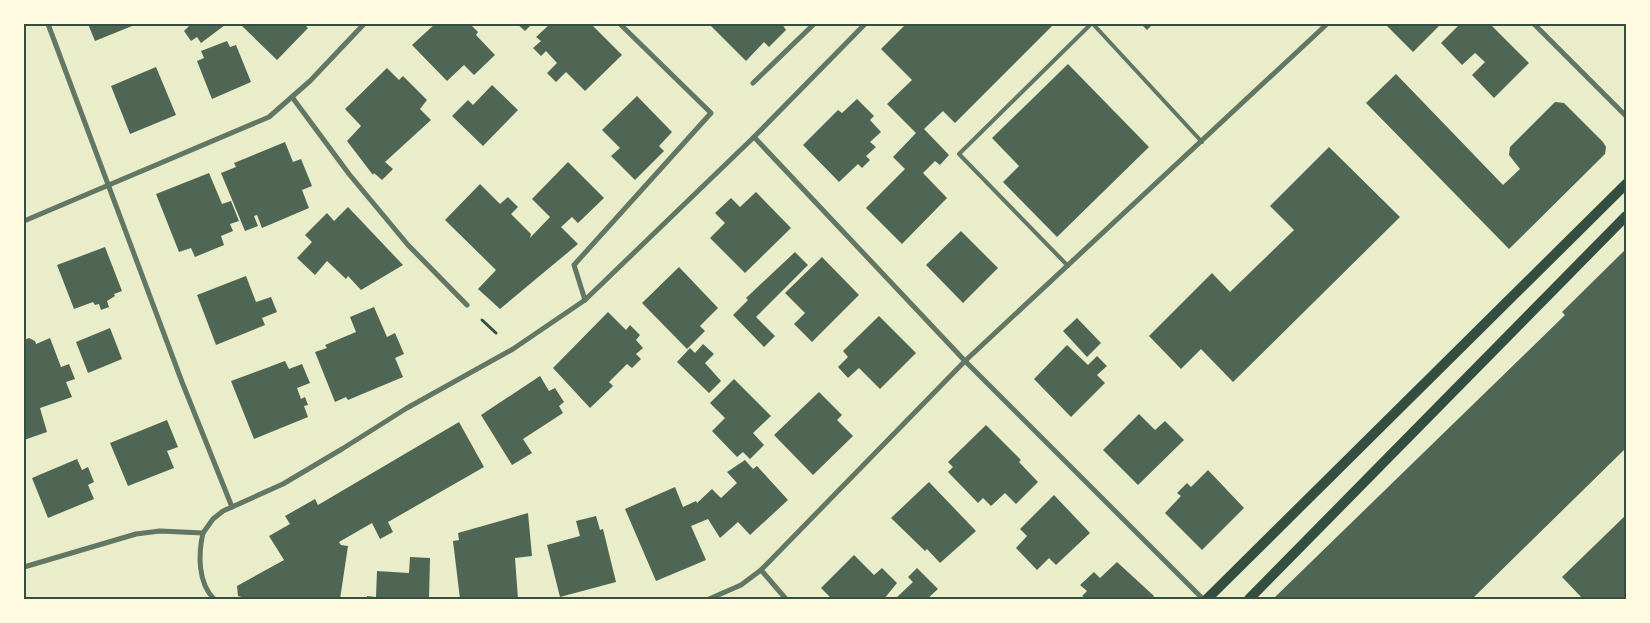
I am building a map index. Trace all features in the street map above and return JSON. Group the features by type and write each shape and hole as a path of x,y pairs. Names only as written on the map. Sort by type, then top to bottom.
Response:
{"main road":[{"path":"1207,599 1626,184"},
{"path":"1249,599 1626,216"}],"street":[{"path":"48,24 208,450 232,507"},
{"path":"24,221 269,116 310,81 364,24"},
{"path":"585,300 574,265 711,113 620,24"},
{"path":"753,83 814,24"},
{"path":"214,599 208,593 202,578 200,545 203,533 213,519 232,507 283,484 407,408 513,349 585,300 754,138 865,24"},
{"path":"709,599 741,585 761,570 965,361 1328,24"},
{"path":"1534,24 1626,116"},
{"path":"292,97 349,174 408,245 467,305"},
{"path":"754,138 965,361 1203,599"},
{"path":"24,568 136,534 160,531 203,533"},
{"path":"761,570 786,599"}],"lane":[{"path":"1068,266 959,154 1092,24 1202,142"}],"path":[{"path":"467,305 513,349"}],"building":[{"path":"88,24 137,24 95,41"},
{"path":"187,24 225,25 201,43 197,37 191,41 184,31 189,26"},
{"path":"304,24 308,28 277,60 241,25"},
{"path":"435,24 465,24 468,26 470,24 478,32 476,35 495,55 474,75 464,65 447,81 412,45"},
{"path":"517,24 532,24 525,31"},
{"path":"550,24 591,24 622,55 585,91 566,72 556,82 547,73 557,63 546,51 541,56 533,48 541,41 536,37"},
{"path":"709,24 782,24 786,30 769,47 764,42 746,61"},
{"path":"906,24 1054,24 955,123 943,111 924,129 949,155 940,165 935,161 923,173 947,198 902,244 866,208 905,169 893,157 916,133 887,104 912,80 881,49"},
{"path":"1141,24 1153,24 1147,30"},
{"path":"1385,24 1441,24 1413,52"},
{"path":"1460,24 1490,24 1529,63 1494,98 1472,75 1485,62 1475,53 1462,65 1441,43"},
{"path":"227,41 230,47 236,45 251,82 212,99 197,61 204,58 201,51"},
{"path":"1068,64 1149,147 1057,237 1003,182 1019,166 992,138"},
{"path":"156,67 176,115 130,134 111,86"},
{"path":"387,68 399,80 403,76 427,100 420,109 431,120 385,162 393,169 382,180 374,173 373,175 347,141 361,126 345,109"},
{"path":"1396,74 1503,185 1520,169 1509,155 1510,147 1555,102 1564,103 1603,142 1606,147 1605,154 1509,249 1366,103"},
{"path":"492,85 518,110 483,146 452,116 468,100 473,105"},
{"path":"637,96 672,132 659,146 664,151 635,180 611,156 620,148 602,130"},
{"path":"857,99 874,116 870,120 881,132 870,142 876,147 866,156 870,160 862,168 858,164 839,182 803,145 838,110 842,113"},
{"path":"285,142 293,162 301,159 312,186 302,190 309,208 262,228 257,215 254,216 258,226 245,231 221,173 236,167 234,163"},
{"path":"1329,147 1400,217 1233,382 1201,349 1181,369 1149,336 1212,273 1230,292 1294,230 1270,206"},
{"path":"568,162 604,198 578,223 572,217 561,227 578,244 500,309 478,289 496,270 445,220 480,184 500,204 508,197 518,207 511,214 531,234 530,238 550,217 532,199"},
{"path":"209,173 222,204 231,201 239,221 230,224 233,231 221,236 224,245 195,257 191,248 179,252 156,194"},
{"path":"756,192 791,228 745,273 710,238 725,223 715,213 731,198 740,207"},
{"path":"348,207 403,265 361,290 348,276 346,279 327,261 315,275 297,258 312,242 305,235 327,213 334,221"},
{"path":"961,231 998,268 963,303 926,265"},
{"path":"105,247 122,291 114,294 115,296 107,301 109,307 101,310 99,304 95,305 93,302 74,309 57,265"},
{"path":"1626,249 1626,448 1472,599 1273,599 1565,315 1562,312"},
{"path":"795,252 808,265 756,317 775,336 764,347 733,315 748,300 746,298"},
{"path":"822,257 859,295 812,342 794,324 805,313 785,293"},
{"path":"679,267 718,308 700,326 705,331 687,349 642,303"},
{"path":"246,276 256,302 271,297 277,312 262,318 265,325 216,345 197,295"},
{"path":"374,307 387,337 395,333 404,354 395,358 403,377 348,400 346,397 335,402 315,352 327,348 325,345 356,332 350,317"},
{"path":"608,312 626,330 630,325 640,335 636,340 643,348 636,354 641,359 632,368 627,364 609,382 613,386 590,408 553,368"},
{"path":"879,316 916,353 880,389 859,368 848,378 838,367 848,357 843,351"},
{"path":"1077,318 1101,343 1087,357 1063,331"},
{"path":"110,328 122,359 88,373 76,342"},
{"path":"29,338 35,341 36,344 50,338 61,367 69,364 75,379 66,382 72,397 40,408 47,432 24,440 24,340"},
{"path":"703,344 714,354 705,363 721,381 709,393 677,362 690,348 695,353"},
{"path":"1067,345 1088,365 1097,356 1107,366 1097,375 1105,383 1071,417 1034,379"},
{"path":"285,361 289,369 302,364 310,383 297,388 301,399 305,397 308,405 304,406 308,417 254,439 231,381"},
{"path":"540,376 549,391 555,388 564,402 559,406 563,413 523,439 532,453 512,465 481,415"},
{"path":"734,379 771,416 753,433 764,445 750,459 743,452 737,457 712,431 725,418 710,403"},
{"path":"819,392 842,415 837,420 853,436 813,475 774,435"},
{"path":"1139,414 1155,430 1165,421 1184,440 1138,485 1103,450"},
{"path":"167,420 178,447 167,451 174,468 128,486 110,443"},
{"path":"459,422 484,467 388,522 393,532 380,539 372,523 339,542 341,545 348,546 340,599 250,599 238,596 237,586 284,560 269,536 290,524 285,516 315,499 318,505"},
{"path":"986,425 1021,460 1019,462 1038,482 1016,504 1005,493 991,506 983,498 978,503 948,472 953,467 948,462"},
{"path":"77,459 82,470 88,467 94,482 88,485 94,499 48,518 32,478"},
{"path":"745,460 753,469 757,466 788,500 750,535 738,522 720,538 708,519 691,526 706,560 656,581 625,509 675,487 683,507 696,501 697,503 712,489 721,498 737,483 727,472"},
{"path":"1208,470 1244,508 1202,550 1165,513 1181,496 1177,493 1187,483 1191,487"},
{"path":"929,482 976,531 940,563 927,549 925,551 891,518"},
{"path":"1054,495 1090,533 1056,565 1049,558 1037,570 1016,548 1027,536 1020,529"},
{"path":"528,513 532,556 515,558 518,599 460,599 453,541 459,540 458,533"},
{"path":"1626,515 1626,599 1583,599 1562,577"},
{"path":"596,516 600,530 603,529 616,582 560,597 547,545 580,536 576,521"},
{"path":"854,555 874,575 882,568 897,583 884,599 832,599 821,588"},
{"path":"410,557 430,558 429,599 367,599 367,596 376,597 377,571 409,573"},
{"path":"1117,562 1154,596 1152,599 1087,599 1082,596 1087,591 1080,585 1094,572 1100,578"},
{"path":"917,568 938,589 927,599 895,599 913,582 908,577"}]}
